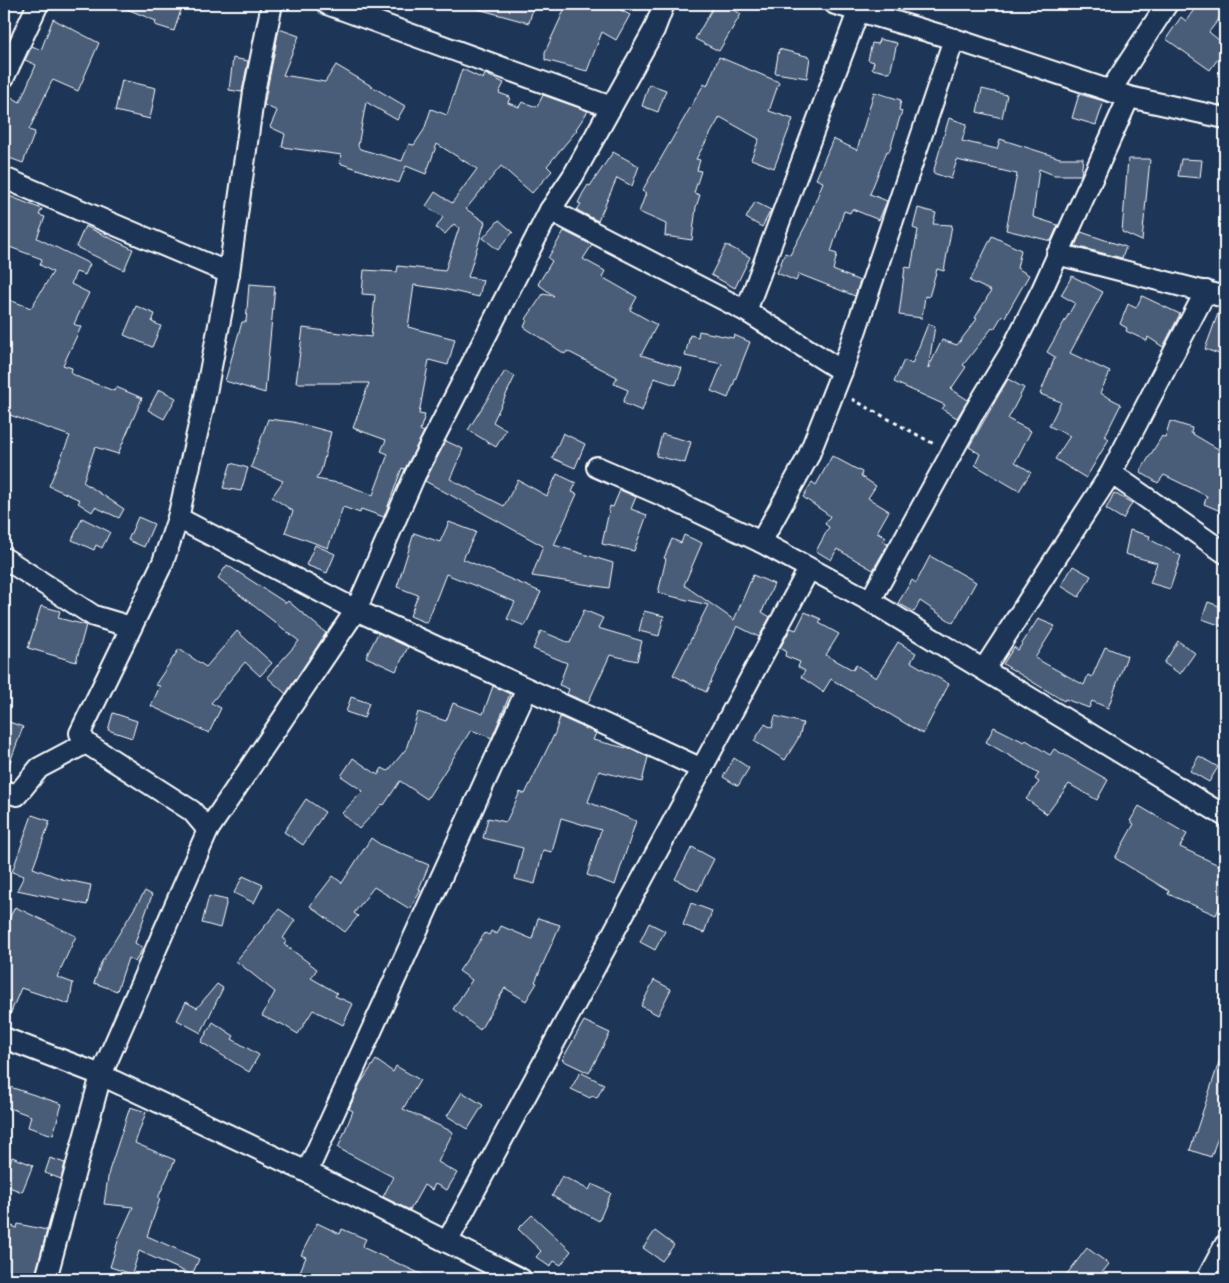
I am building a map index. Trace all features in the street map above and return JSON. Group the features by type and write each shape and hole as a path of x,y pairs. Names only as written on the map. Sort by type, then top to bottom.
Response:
{"street":[{"path":"4,77 38,4"},
{"path":"208,830 192,811 86,743 80,733 163,562 178,518 204,403 229,273 254,92 272,4"},
{"path":"327,4 611,106"},
{"path":"46,1279 101,1075 208,830 356,610 416,476 550,210 573,176 654,30 664,4"},
{"path":"835,4 860,8 1129,98 1225,118"},
{"path":"1110,91 1168,4"},
{"path":"746,310 860,8"},
{"path":"761,542 808,456 842,371 954,39"},
{"path":"870,601 1014,345 1042,290 1056,254 1129,98"},
{"path":"4,178 229,273"},
{"path":"550,210 746,310 842,371"},
{"path":"1056,254 1225,297"},
{"path":"984,669 1111,473 1206,291"},
{"path":"597,467 674,500 761,542 870,601 1225,816"},
{"path":"1111,473 1225,553"},
{"path":"178,518 356,610 702,769"},
{"path":"4,558 94,616 131,627"},
{"path":"447,1242 809,569"},
{"path":"307,1172 527,689"},
{"path":"4,791 17,795 39,768 86,743"},
{"path":"4,1038 101,1075 307,1172 447,1242 508,1276"},
{"path":"1208,1279 1225,1246"}],"path":[{"path":"834,390 952,454"}],"building":[{"path":"115,4 183,4 174,31 155,25 156,21"},
{"path":"479,4 534,4 529,23 478,9"},
{"path":"567,4 610,4 630,15 616,40 602,32 587,71 545,60 545,52"},
{"path":"715,4 724,4 741,14 719,51 695,39"},
{"path":"1198,4 1225,4 1225,11 1209,32 1225,45 1225,49 1210,70 1166,39 1181,17 1186,21"},
{"path":"53,19 99,43 78,91 53,80 51,83 29,130 35,132 23,163 4,156 4,93 20,102 36,65 25,60 32,46 41,50"},
{"path":"279,29 299,36 283,75 325,82 336,65 405,106 397,120 366,102 358,146 360,149 402,161 409,144 414,145 424,130 431,109 447,115 462,69 483,79 485,74 504,83 499,93 510,97 508,103 519,107 522,102 537,107 543,95 588,111 577,130 547,166 552,171 532,193 501,166 466,209 485,222 468,277 483,280 479,297 414,285 408,327 455,339 448,365 429,360 419,414 425,415 420,430 424,432 405,469 402,468 384,517 361,509 360,513 343,507 328,548 285,532 293,511 272,497 283,481 251,467 268,419 293,422 331,432 321,471 316,479 344,484 373,495 388,454 381,451 386,440 353,428 369,383 296,383 303,328 371,337 375,295 362,294 364,270 397,272 398,266 445,271 459,228 454,224 445,234 436,228 443,217 426,206 435,192 452,203 477,169 437,144 426,174 406,166 399,183 339,163 342,155 282,147 285,134 270,127 277,111 264,105"},
{"path":"879,39 897,43 890,73 872,69 874,62 868,60 872,43 878,44"},
{"path":"779,49 810,57 807,78 775,73"},
{"path":"719,57 779,82 769,111 793,119 774,168 751,159 759,139 720,117 696,159 700,160 697,170 701,171 694,193 700,195 696,207 692,240 665,236 666,224 639,212 646,193 642,191 704,84 707,86"},
{"path":"233,58 248,61 242,92 229,90"},
{"path":"122,80 156,88 150,119 115,111"},
{"path":"649,84 666,90 658,112 642,106"},
{"path":"982,89 1007,95 1002,118 977,112"},
{"path":"874,92 901,100 899,110 902,111 889,152 887,151 870,194 887,201 879,220 852,209 850,213 844,211 831,252 837,254 833,270 860,281 855,296 799,274 796,281 777,273 785,253 790,255 807,223 823,182 816,179 833,139 857,150"},
{"path":"1079,94 1104,101 1096,125 1072,118"},
{"path":"949,118 967,124 962,141 997,149 1000,139 1060,158 1083,158 1081,175 1054,175 1039,169 1033,217 1058,225 1051,241 1006,230 1017,174 957,160 951,179 933,173"},
{"path":"613,152 639,166 632,186 617,178 598,221 577,210 581,204 578,203 588,185 590,186"},
{"path":"1128,159 1150,159 1142,241 1122,232"},
{"path":"1181,159 1202,160 1200,178 1178,176"},
{"path":"4,194 42,209 39,215 45,217 37,238 90,264 85,275 76,272 71,284 89,293 74,324 81,327 63,365 72,368 71,373 80,378 114,391 116,387 142,398 118,454 95,447 83,482 124,509 119,518 95,507 92,512 78,503 80,500 49,486 70,436 4,413 4,298 31,308 53,272 40,265 42,259 4,245"},
{"path":"755,202 771,210 762,227 746,218"},
{"path":"918,208 936,213 933,224 952,225 944,271 937,269 929,297 925,296 922,318 899,315 905,267 911,268 918,230 913,228"},
{"path":"499,220 513,232 498,250 483,238"},
{"path":"85,226 133,249 124,270 76,247"},
{"path":"564,231 592,245 583,259 605,271 602,277 637,297 630,310 657,325 641,355 682,368 676,385 654,378 642,411 623,403 628,390 614,384 617,377 567,351 565,354 524,327 526,319 543,294 554,296 538,284 552,261 548,258"},
{"path":"1081,232 1126,247 1122,258 1075,246"},
{"path":"992,236 1021,250 1017,268 1029,275 1005,317 1002,316 994,329 992,328 963,365 966,367 951,389 968,400 957,418 942,409 945,405 894,382 904,360 912,364 928,324 935,326 928,369 942,340 957,345 977,319 975,318 991,291 970,281"},
{"path":"726,245 750,257 735,288 711,275"},
{"path":"1072,276 1103,292 1070,353 1110,372 1100,393 1121,404 1105,436 1109,439 1086,478 1055,459 1070,436 1049,426 1061,402 1040,394 1055,357 1047,352 1075,303 1061,295"},
{"path":"249,284 275,286 265,393 225,381 242,322 246,322"},
{"path":"1142,296 1180,314 1163,347 1148,337 1147,341 1126,331 1127,328 1120,324 1128,304 1136,308"},
{"path":"136,306 155,314 152,322 161,326 152,347 124,335"},
{"path":"1220,308 1225,309 1225,345 1222,355 1205,349"},
{"path":"699,331 733,338 734,335 750,342 728,398 711,391 722,364 685,356 690,335 698,337"},
{"path":"505,371 515,376 493,422 506,430 496,447 468,430"},
{"path":"1008,379 1024,388 1008,419 1031,431 1015,462 1031,472 1019,491 975,465 980,454 969,447"},
{"path":"159,389 176,398 164,419 148,410"},
{"path":"1170,421 1192,428 1191,433 1225,453 1225,513 1204,504 1207,496 1164,475 1158,483 1140,472 1162,436 1165,438"},
{"path":"563,433 585,444 575,468 552,458"},
{"path":"662,434 691,442 685,463 656,456"},
{"path":"446,441 463,449 450,479 504,506 518,480 547,496 557,474 576,483 572,492 577,494 554,545 613,563 609,588 532,576 543,546 425,481"},
{"path":"832,456 862,472 861,476 876,486 868,498 889,511 877,532 886,537 883,542 888,544 873,570 837,549 831,560 816,551 829,527 825,524 830,516 803,497 812,482 816,485"},
{"path":"231,463 248,468 241,491 223,488"},
{"path":"620,490 636,497 631,509 647,515 634,551 602,544 610,506 613,507"},
{"path":"1114,493 1132,503 1123,519 1106,509"},
{"path":"138,517 154,524 144,547 128,540"},
{"path":"82,518 110,532 102,548 96,545 94,550 72,540"},
{"path":"449,522 476,532 463,559 541,592 525,626 507,619 515,602 446,574 427,623 410,616 418,595 397,587 414,533 440,542"},
{"path":"1130,530 1150,536 1149,539 1181,556 1170,589 1150,583 1157,563 1125,554"},
{"path":"684,535 702,543 684,585 734,620 753,575 774,584 762,612 770,617 759,637 737,626 706,692 673,675 708,605 658,593 666,559 664,558 672,539 681,543"},
{"path":"315,545 335,554 327,573 306,565"},
{"path":"930,556 976,582 953,623 920,601 914,612 898,603 912,580 916,583"},
{"path":"227,565 286,603 288,601 326,633 286,694 267,677 299,641 218,578"},
{"path":"1073,566 1091,576 1079,597 1061,586"},
{"path":"1208,602 1225,608 1225,627 1202,619"},
{"path":"41,606 60,611 58,618 86,625 76,662 28,648"},
{"path":"584,610 603,618 598,628 642,641 637,661 610,655 588,703 567,694 569,689 559,685 567,663 533,649 541,631 570,643"},
{"path":"644,611 664,616 659,636 639,631"},
{"path":"805,612 821,619 819,623 839,634 826,655 853,670 856,665 876,678 898,642 916,653 911,662 949,684 923,734 831,679 823,692 801,677 805,671 798,667 800,662 785,656 786,651 780,648 791,628 796,630"},
{"path":"1038,619 1055,626 1035,658 1084,685 1088,675 1092,677 1105,647 1127,656 1108,708 1092,701 1089,708 1065,699 1064,701 1003,664 1014,647 1018,650"},
{"path":"237,631 272,663 260,676 245,662 211,703 221,708 209,733 151,706 160,686 155,685 179,649 206,667"},
{"path":"378,633 408,647 396,671 366,657"},
{"path":"1178,641 1195,653 1180,674 1164,663"},
{"path":"493,686 510,694 492,738 471,730 427,799 400,781 384,805 382,804 359,829 342,813 363,791 341,776 353,758 378,775 382,768 388,771 406,749 418,712 446,721 453,703 483,714"},
{"path":"351,697 369,703 364,718 346,712"},
{"path":"113,713 137,721 132,738 108,730"},
{"path":"775,716 803,723 799,737 785,760 754,741 765,724 772,728"},
{"path":"560,717 596,733 593,740 630,749 648,757 642,782 599,771 588,802 636,821 615,885 587,875 601,830 561,818 552,852 543,850 535,884 515,879 523,848 483,838 488,818 506,822 520,792 525,794 555,733"},
{"path":"4,720 23,727 6,773 4,772"},
{"path":"994,727 1024,742 1026,740 1050,755 1054,749 1108,780 1097,800 1069,784 1047,814 1026,799 1039,782 1035,779 1039,773 986,742"},
{"path":"1199,756 1218,767 1209,782 1190,771"},
{"path":"734,758 749,768 738,786 723,777"},
{"path":"306,799 325,812 303,845 284,832"},
{"path":"1139,806 1187,834 1180,847 1225,868 1225,895 1216,915 1168,894 1169,891 1115,858 1134,824 1130,821"},
{"path":"32,815 50,821 33,868 62,879 91,885 87,905 17,890 24,876 12,872"},
{"path":"371,838 381,845 429,865 419,889 421,890 410,909 374,887 354,913 358,916 345,932 310,906 333,876 342,883"},
{"path":"692,847 714,859 698,891 675,879"},
{"path":"243,876 263,885 254,903 234,893"},
{"path":"145,891 152,895 135,943 143,948 135,962 128,958 117,991 94,983 101,963"},
{"path":"209,896 227,900 220,928 202,923"},
{"path":"691,903 712,911 704,933 683,925"},
{"path":"15,907 76,936 57,977 73,983 69,1004 21,988 5,1027 4,929"},
{"path":"279,909 295,920 283,938 287,941 284,944 317,969 311,978 337,993 335,996 353,1004 343,1025 313,1010 298,1034 280,1023 262,1016 275,992 236,961"},
{"path":"538,918 560,925 535,982 537,983 526,1001 505,988 480,1030 453,1009 472,980 459,971 485,933 489,935 491,931 497,934 501,926 532,939"},
{"path":"649,923 665,931 655,950 640,942"},
{"path":"654,980 671,989 658,1015 641,1006"},
{"path":"217,984 223,988 201,1033 177,1020 186,1002 197,1008"},
{"path":"584,1021 610,1033 589,1073 562,1060"},
{"path":"213,1022 234,1036 232,1039 259,1055 249,1072 201,1042"},
{"path":"1223,1050 1225,1050 1225,1117 1211,1157 1190,1150"},
{"path":"376,1060 393,1072 396,1066 420,1080 403,1109 453,1132 438,1162 457,1173 447,1190 435,1184 432,1190 424,1185 410,1210 383,1197 393,1177 338,1148 353,1111 349,1109 360,1084"},
{"path":"580,1072 604,1084 597,1098 592,1096 590,1098 571,1089"},
{"path":"4,1085 62,1104 53,1135 28,1127 31,1116 4,1106"},
{"path":"462,1092 483,1105 468,1129 447,1116"},
{"path":"130,1107 146,1112 135,1143 175,1160 158,1198 160,1199 147,1236 199,1259 192,1275 139,1251 132,1274 110,1267 119,1238 133,1207 104,1204 109,1171"},
{"path":"12,1157 33,1165 22,1192 4,1185 4,1177"},
{"path":"50,1158 65,1163 61,1179 45,1173"},
{"path":"562,1176 589,1190 592,1184 611,1193 599,1221 552,1196"},
{"path":"532,1215 571,1251 561,1265 554,1261 550,1267 536,1257 541,1251 518,1229"},
{"path":"4,1223 17,1228 18,1224 47,1230 34,1279 4,1279"},
{"path":"317,1223 340,1234 342,1229 366,1239 362,1247 432,1279 297,1279 306,1257 301,1255"},
{"path":"655,1231 674,1245 662,1261 643,1248"},
{"path":"1087,1248 1109,1264 1097,1279 1063,1279"}]}
